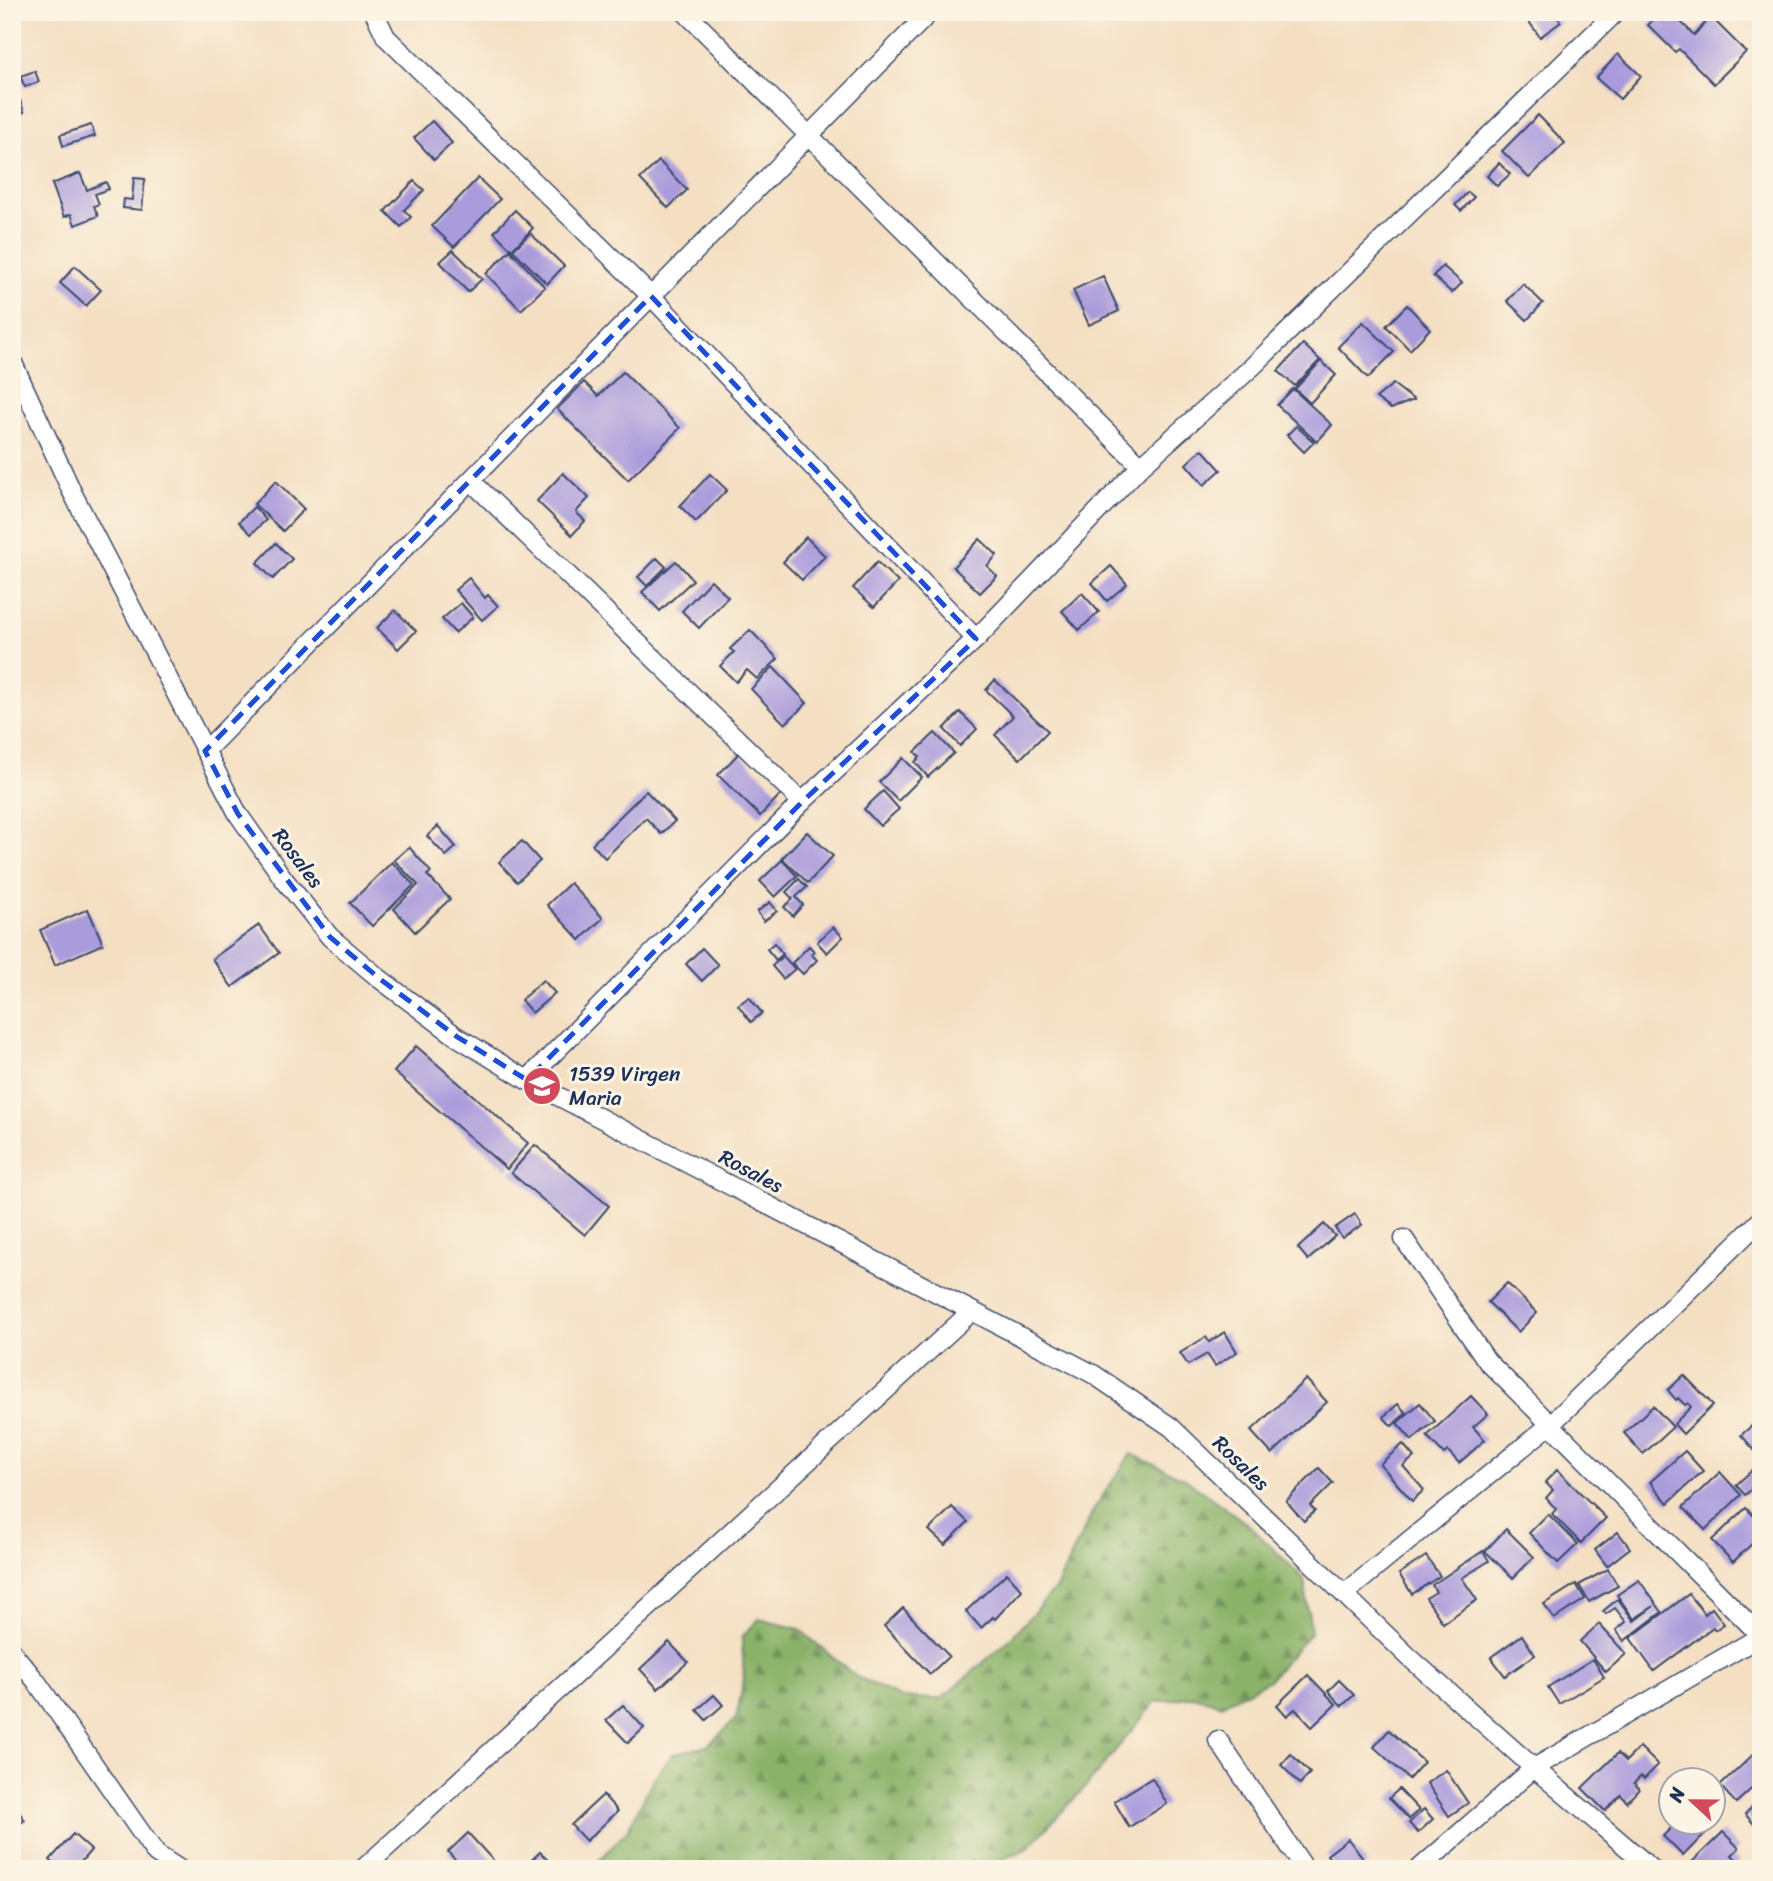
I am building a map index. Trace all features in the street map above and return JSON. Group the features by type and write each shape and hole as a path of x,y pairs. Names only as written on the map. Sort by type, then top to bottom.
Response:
{"street":[{"path":"374,12 386,37 652,296 976,639"},
{"path":"685,12 1141,466"},
{"path":"205,751 930,12"},
{"path":"527,1080 802,802 976,639 1141,466 1252,368 1616,12"},
{"name":"Rosales","path":"12,361 73,494 238,814 283,878 330,937 456,1037 527,1080 1093,1374 1171,1427 1409,1657 1652,1869"},
{"path":"471,481 802,802"},
{"path":"1344,1594 1551,1424 1761,1220"},
{"path":"1404,1239 1487,1361 1761,1636 1534,1768 1419,1869"},
{"path":"363,1869 971,1312"},
{"path":"12,1652 36,1681 156,1854 179,1869"},
{"path":"1218,1740 1304,1869"}],"highlighted area":[{"path":"651,296 976,639 802,802 527,1080 456,1036 380,979 330,937 238,814 205,751"}],"green space":[{"path":"1131,1454 1184,1478 1250,1526 1304,1579 1311,1632 1268,1681 1221,1705 1194,1696 1155,1702 1088,1784 1027,1849 979,1869 591,1869 627,1831 654,1778 673,1754 707,1746 736,1719 744,1680 742,1637 759,1619 799,1629 855,1676 902,1698 941,1699 1008,1641 1056,1588 1094,1509"}],"building":[{"path":"1522,12 1553,12 1561,22 1540,37"},
{"path":"1661,12 1671,12 1694,35 1711,17 1746,52 1714,84 1679,49 1675,52 1648,25"},
{"path":"1618,54 1641,76 1620,99 1596,78"},
{"path":"35,71 39,82 25,87 20,76"},
{"path":"15,86 24,112 12,116 12,87"},
{"path":"1538,115 1565,143 1529,178 1502,151"},
{"path":"432,121 452,143 434,160 414,138"},
{"path":"91,125 95,136 63,146 60,135"},
{"path":"659,161 687,190 668,208 640,179"},
{"path":"1499,163 1510,174 1497,186 1487,176"},
{"path":"80,173 87,190 106,182 109,189 95,194 99,204 94,206 98,216 75,225 71,214 64,217 52,184"},
{"path":"134,178 145,179 142,210 123,208 124,199 132,200"},
{"path":"478,178 500,199 454,247 432,226"},
{"path":"414,181 424,190 404,210 411,217 401,227 385,211"},
{"path":"1468,192 1474,197 1461,211 1455,205"},
{"path":"515,210 533,228 512,250 494,232"},
{"path":"530,233 564,266 547,284 513,250"},
{"path":"453,250 482,279 468,292 440,262"},
{"path":"510,250 545,287 521,310 486,274"},
{"path":"75,266 101,290 86,306 60,283"},
{"path":"1443,266 1462,283 1452,293 1433,276"},
{"path":"1103,276 1119,311 1089,325 1073,290"},
{"path":"1523,284 1543,303 1527,320 1507,301"},
{"path":"1407,305 1430,329 1410,350 1386,326"},
{"path":"1363,322 1394,352 1368,378 1338,347"},
{"path":"1303,344 1320,360 1295,386 1278,371"},
{"path":"1321,361 1336,375 1310,403 1295,389"},
{"path":"623,372 680,428 628,480 557,409 584,382 598,396"},
{"path":"1393,384 1414,400 1391,409 1376,398"},
{"path":"1293,389 1332,425 1317,442 1277,405"},
{"path":"1296,426 1314,442 1304,452 1287,435"},
{"path":"1202,449 1221,470 1204,485 1186,464"},
{"path":"563,473 589,498 576,512 585,521 572,535 537,501"},
{"path":"710,474 727,490 696,522 680,506"},
{"path":"276,481 304,509 283,531 254,504"},
{"path":"254,507 266,520 251,534 239,522"},
{"path":"806,537 825,556 802,580 783,562"},
{"path":"980,539 997,555 987,566 997,576 980,593 953,567"},
{"path":"276,543 292,559 273,579 257,563"},
{"path":"657,558 666,567 647,586 638,577"},
{"path":"676,561 693,580 660,611 642,592"},
{"path":"877,562 898,582 874,607 853,588"},
{"path":"1111,566 1127,584 1107,601 1092,583"},
{"path":"469,578 485,598 488,595 498,606 482,620 455,590"},
{"path":"711,580 728,597 699,628 682,611"},
{"path":"1082,593 1099,612 1079,630 1062,611"},
{"path":"461,603 473,617 455,633 442,619"},
{"path":"395,610 416,631 398,649 377,628"},
{"path":"750,630 778,659 757,679 747,670 736,682 720,666 734,652 730,649"},
{"path":"773,667 807,703 785,724 751,689"},
{"path":"995,680 1048,731 1020,759 995,735 1013,716 986,690"},
{"path":"960,712 977,729 960,746 944,729"},
{"path":"935,733 954,753 928,777 915,762 920,757 915,752"},
{"path":"739,753 781,794 760,816 718,775"},
{"path":"903,758 922,777 898,801 879,782"},
{"path":"646,791 675,821 661,834 646,818 605,858 592,844"},
{"path":"883,791 899,809 880,826 864,809"},
{"path":"438,826 456,847 446,856 427,836"},
{"path":"807,832 833,856 808,883 782,858"},
{"path":"522,841 540,861 517,882 499,862"},
{"path":"409,847 431,872 427,875 450,899 415,932 394,909 418,885 394,860"},
{"path":"782,860 797,876 775,897 760,881"},
{"path":"392,862 414,885 372,926 350,903"},
{"path":"799,879 807,887 796,897 803,905 793,916 784,907 793,899 786,892"},
{"path":"570,883 603,918 580,940 547,905"},
{"path":"770,902 777,911 764,921 757,912"},
{"path":"88,909 103,944 55,965 40,930"},
{"path":"259,925 279,953 232,987 212,959"},
{"path":"833,927 843,937 827,953 817,942"},
{"path":"774,943 783,954 776,960 767,949"},
{"path":"809,946 814,951 811,954 817,960 803,974 792,963"},
{"path":"702,948 718,965 702,981 686,964"},
{"path":"783,956 795,969 783,979 772,966"},
{"path":"543,980 555,993 532,1013 521,1000"},
{"path":"749,997 762,1013 751,1022 738,1005"},
{"path":"416,1046 528,1143 507,1169 394,1072"},
{"path":"535,1145 609,1206 585,1235 511,1173"},
{"path":"1355,1214 1362,1225 1342,1238 1335,1228"},
{"path":"1324,1224 1335,1236 1308,1260 1298,1248"},
{"path":"1507,1283 1537,1313 1518,1332 1488,1302"},
{"path":"1225,1332 1237,1352 1215,1366 1207,1354 1188,1365 1180,1353 1206,1337 1209,1342"},
{"path":"1684,1375 1713,1405 1683,1434 1674,1424 1691,1407 1678,1398 1676,1400 1668,1390"},
{"path":"1306,1379 1327,1402 1272,1454 1251,1431"},
{"path":"1471,1396 1488,1414 1473,1427 1485,1440 1459,1463 1448,1451 1444,1454 1427,1436"},
{"path":"1420,1403 1435,1421 1412,1440 1397,1423"},
{"path":"1398,1404 1406,1413 1392,1426 1383,1417"},
{"path":"1653,1406 1673,1427 1643,1454 1624,1433"},
{"path":"1761,1418 1761,1449 1757,1453 1741,1435"},
{"path":"1403,1444 1414,1457 1403,1466 1424,1490 1412,1501 1380,1464"},
{"path":"1685,1451 1703,1471 1668,1503 1650,1482"},
{"path":"1761,1462 1761,1481 1745,1495 1736,1485"},
{"path":"1319,1468 1333,1483 1310,1506 1315,1511 1304,1521 1286,1501"},
{"path":"1557,1470 1606,1518 1581,1543 1552,1514 1556,1509 1546,1498 1553,1490 1545,1482"},
{"path":"1720,1472 1741,1495 1705,1530 1683,1507"},
{"path":"952,1507 968,1522 945,1545 929,1530"},
{"path":"1746,1508 1761,1523 1761,1535 1733,1562 1712,1540"},
{"path":"1548,1514 1578,1544 1558,1563 1529,1533"},
{"path":"1506,1529 1534,1557 1513,1578 1485,1551"},
{"path":"1618,1532 1630,1548 1607,1566 1595,1550"},
{"path":"1483,1551 1489,1561 1462,1578 1477,1600 1443,1623 1426,1598 1436,1592 1432,1585"},
{"path":"1426,1556 1440,1576 1412,1594 1399,1574"},
{"path":"1608,1569 1618,1586 1589,1602 1579,1585"},
{"path":"1007,1573 1022,1590 995,1619 993,1617 981,1628 966,1611"},
{"path":"1639,1580 1662,1612 1624,1641 1616,1630 1626,1622 1615,1608 1606,1614 1603,1611 1618,1599 1634,1621 1654,1606 1634,1619 1617,1595"},
{"path":"1576,1584 1585,1599 1554,1619 1544,1604"},
{"path":"1689,1594 1705,1614 1712,1608 1724,1624 1715,1630 1713,1627 1654,1671 1630,1638"},
{"path":"903,1608 949,1656 930,1674 884,1626"},
{"path":"1599,1624 1626,1654 1606,1672 1580,1641"},
{"path":"1522,1635 1535,1655 1505,1676 1491,1657"},
{"path":"669,1642 688,1662 658,1689 640,1669"},
{"path":"1593,1659 1604,1677 1559,1704 1548,1687"},
{"path":"1308,1675 1336,1704 1312,1727 1295,1709 1287,1716 1277,1705"},
{"path":"1339,1680 1354,1695 1342,1706 1328,1691"},
{"path":"714,1695 723,1705 706,1720 697,1710"},
{"path":"623,1705 644,1728 628,1743 606,1720"},
{"path":"1389,1730 1424,1762 1409,1779 1374,1747"},
{"path":"1640,1747 1658,1765 1644,1779 1641,1776 1634,1783 1639,1789 1627,1802 1621,1795 1605,1811 1582,1788 1618,1753 1626,1761"},
{"path":"1761,1747 1761,1780 1736,1803 1728,1794 1728,1778"},
{"path":"1291,1754 1310,1773 1300,1784 1281,1765"},
{"path":"1446,1770 1468,1803 1449,1816 1427,1783"},
{"path":"1152,1778 1167,1804 1129,1827 1114,1801"},
{"path":"1399,1789 1419,1810 1409,1819 1389,1798"},
{"path":"603,1795 618,1811 586,1841 571,1825"},
{"path":"12,1803 25,1820 12,1829"},
{"path":"1757,1803 1761,1807 1761,1832 1745,1814"},
{"path":"1424,1809 1433,1819 1418,1833 1409,1823"},
{"path":"468,1833 501,1869 464,1869 448,1852"},
{"path":"73,1834 91,1850 75,1869 60,1869 50,1860"},
{"path":"1663,1836 1702,1836 1683,1856"},
{"path":"1719,1836 1727,1836 1739,1848 1732,1855 1739,1862 1732,1869 1692,1869 1689,1865"},
{"path":"1348,1839 1367,1864 1362,1869 1337,1869 1327,1855"},
{"path":"540,1852 554,1867 552,1869 522,1869"}],"place":[{"name":"1539 Virgen Maria","path":"542,1086"}]}
